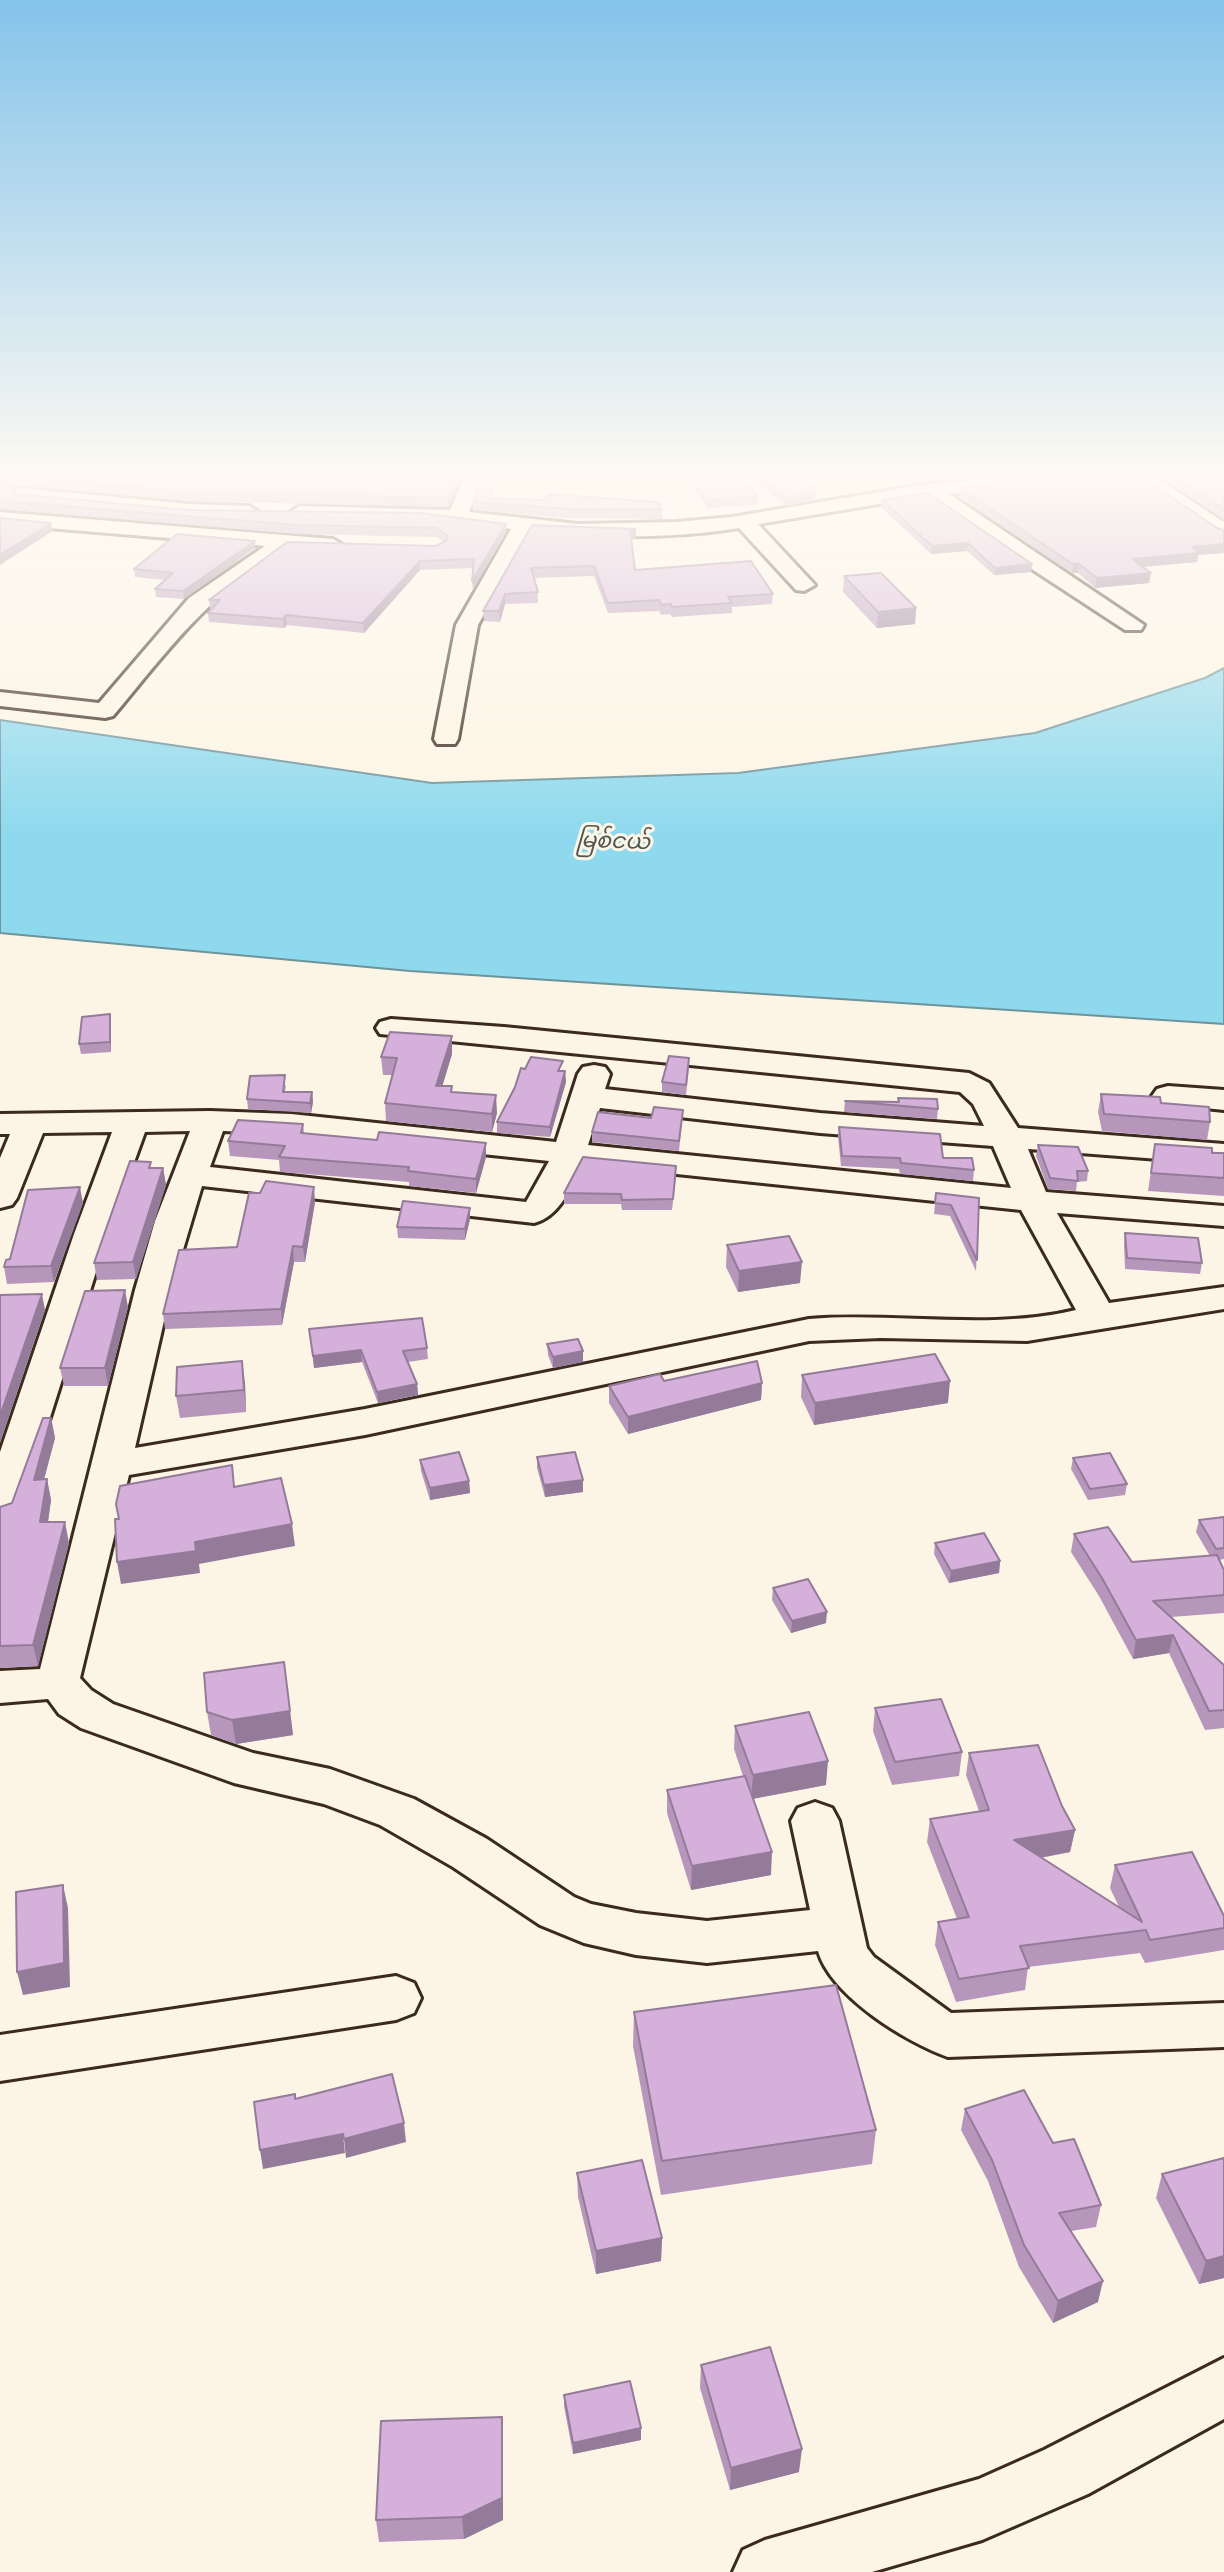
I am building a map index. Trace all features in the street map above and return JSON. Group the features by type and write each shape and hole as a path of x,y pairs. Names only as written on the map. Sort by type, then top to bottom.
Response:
{"street":[{"path":"0,699 105,711 157,647 207,596"},
{"path":"446,739 467,625 483,596"},
{"path":"1088,596 1133,625"},
{"path":"391,1028 833,1068 964,1081 975,1085 1007,1140 1034,1201 1098,1316"},
{"path":"191,1175 534,1213 542,1206 569,1154 603,1046"},
{"path":"807,1177 833,1068"},
{"path":"1168,1096 1224,1100"},
{"path":"587,1097 820,1123 1223,1157"},
{"path":"57,1680 88,1571 169,1232 210,1121"},
{"path":"0,1198 16,1123 210,1121 291,1124 1034,1201 1224,1216"},
{"path":"0,1512 7,1468 132,1122"},
{"path":"340,1191 378,1134"},
{"path":"28,1297 153,1292"},
{"path":"112,1465 380,1420 809,1330 849,1325 977,1330 1047,1328 1098,1316 1224,1298"},
{"path":"0,1687 41,1685 57,1680"},
{"path":"57,1680 75,1702 97,1716 250,1770 330,1787 397,1812 470,1853 557,1911 584,1923 636,1934 707,1942 838,1928"},
{"path":"815,1821 844,1955 856,1972 924,2023 948,2035 1224,2025"},
{"path":"0,2058 396,1998"},
{"path":"765,2572 982,2509 1066,2472 1224,2387"}],"water":[{"name":"မြစ်ငယ်","path":"1224,668 1224,1024 410,971 0,933 0,720 432,783 738,773 1035,733 1205,678"}],"building":[{"path":"214,596 388,596 363,623 286,615 283,619 208,613 220,600 209,600"},
{"path":"492,596 504,596 499,611 483,611"},
{"path":"605,596 743,596 728,597 732,603 672,607 671,604 661,605 659,600 608,603"},
{"path":"863,596 904,596 916,608 878,612"},
{"path":"110,1014 110,1042 79,1044 82,1017"},
{"path":"390,1032 452,1036 436,1086 452,1086 451,1092 496,1095 492,1114 385,1103 397,1058 381,1057"},
{"path":"669,1056 689,1058 686,1085 662,1082"},
{"path":"531,1057 563,1061 558,1071 565,1071 550,1127 497,1122 521,1068 525,1069"},
{"path":"285,1075 283,1092 312,1092 310,1103 247,1099 250,1076"},
{"path":"1101,1094 1160,1097 1161,1103 1209,1107 1210,1122 1104,1114"},
{"path":"898,1098 937,1099 938,1109 845,1101 899,1102"},
{"path":"654,1107 683,1110 679,1141 592,1132 598,1112 651,1118"},
{"path":"238,1120 303,1124 301,1133 377,1140 379,1132 486,1143 476,1179 408,1171 409,1167 279,1157 285,1146 228,1141"},
{"path":"839,1127 940,1134 943,1158 972,1158 974,1170 901,1163 900,1158 842,1156"},
{"path":"1155,1144 1212,1148 1212,1153 1224,1153 1224,1178 1151,1173"},
{"path":"1038,1145 1078,1147 1088,1171 1077,1171 1078,1181 1050,1178"},
{"path":"583,1157 676,1166 673,1199 622,1200 621,1194 564,1193"},
{"path":"130,1161 151,1162 149,1168 163,1168 133,1262 94,1263"},
{"path":"266,1181 314,1187 303,1247 293,1246 281,1309 163,1314 179,1250 237,1247 249,1193 260,1193"},
{"path":"80,1187 51,1266 4,1267 6,1260 10,1259 28,1190"},
{"path":"936,1193 979,1198 977,1260 951,1205 935,1203"},
{"path":"403,1201 470,1208 465,1229 397,1227"},
{"path":"1125,1233 1198,1238 1202,1263 1127,1258"},
{"path":"789,1236 802,1262 739,1271 727,1245"},
{"path":"125,1290 105,1368 60,1368 85,1291"},
{"path":"42,1294 0,1416 0,1295"},
{"path":"422,1318 427,1348 403,1351 417,1384 377,1392 361,1350 313,1356 309,1329"},
{"path":"578,1339 583,1351 553,1357 547,1344"},
{"path":"935,1354 950,1381 815,1403 802,1375"},
{"path":"242,1361 244,1390 176,1396 177,1367"},
{"path":"757,1361 762,1383 628,1417 609,1386 660,1374 664,1381"},
{"path":"43,1418 51,1418 34,1480 47,1479 40,1522 65,1522 33,1645 0,1646 0,1507 12,1503"},
{"path":"459,1452 469,1481 430,1488 420,1460"},
{"path":"575,1452 583,1480 544,1485 537,1457"},
{"path":"1110,1453 1127,1484 1090,1489 1073,1458"},
{"path":"232,1465 234,1487 281,1478 292,1524 195,1542 196,1551 117,1562 115,1519 119,1519 116,1504 120,1486"},
{"path":"1224,1517 1224,1548 1216,1549 1199,1520"},
{"path":"1108,1527 1132,1562 1217,1555 1224,1570 1224,1595 1153,1601 1224,1665 1224,1710 1209,1711 1173,1635 1136,1640 1074,1534"},
{"path":"984,1533 1000,1561 951,1571 935,1543"},
{"path":"808,1579 827,1612 792,1621 773,1588"},
{"path":"284,1662 290,1711 232,1720 207,1712 204,1673"},
{"path":"941,1699 962,1752 895,1762 875,1708"},
{"path":"809,1712 828,1761 753,1775 735,1726"},
{"path":"1038,1745 1075,1830 1014,1840 1142,1922 1115,1865 1192,1852 1224,1916 1224,1928 1150,1940 1146,1930 1020,1946 1029,1968 959,1979 938,1922 969,1917 930,1819 989,1810 969,1753"},
{"path":"745,1776 772,1852 692,1866 667,1790"},
{"path":"63,1885 64,1963 17,1972 16,1892"},
{"path":"836,1985 876,2130 662,2161 634,2012"},
{"path":"392,2074 404,2123 344,2139 343,2134 260,2150 254,2102 295,2094 295,2099"},
{"path":"1024,2090 1053,2143 1074,2139 1101,2205 1059,2213 1103,2281 1058,2301 1024,2245 992,2160 965,2109"},
{"path":"1224,2158 1224,2256 1206,2261 1162,2174"},
{"path":"642,2160 662,2238 596,2251 577,2173"},
{"path":"770,2347 802,2449 731,2468 701,2365"},
{"path":"630,2381 641,2428 573,2443 564,2395"},
{"path":"502,2417 502,2498 462,2517 376,2520 381,2421"}]}
